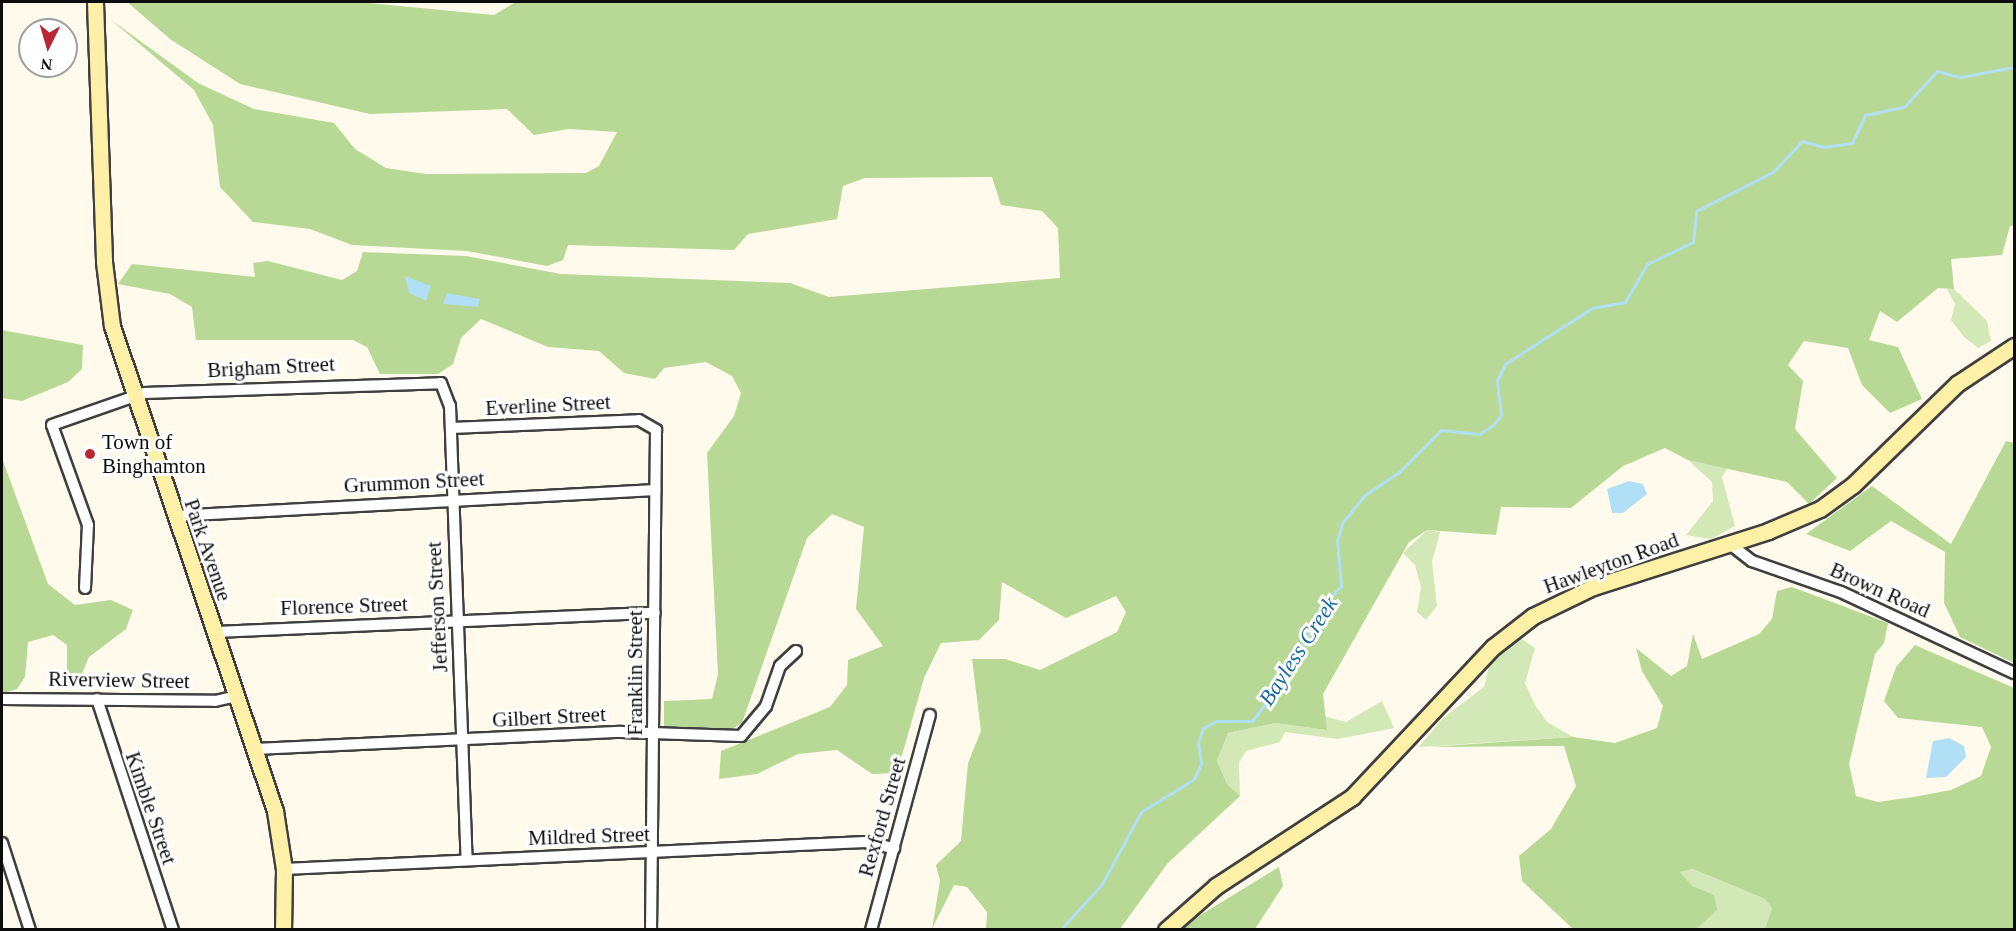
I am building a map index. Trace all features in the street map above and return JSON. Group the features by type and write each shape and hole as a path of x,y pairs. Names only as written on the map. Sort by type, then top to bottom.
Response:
{"street":[{"name":"Park Avenue","path":"95,2 106,278 131,395 215,632 275,811 284,869 283,930"},
{"name":"Hawleyton Road","path":"1166,930 1216,886 1352,797 1523,622 1593,587 1730,544 1832,502 1958,383 2014,346"},
{"name":"Brigham Street","path":"85,588 88,525 52,425 131,395 413,380"},
{"name":"Jefferson Street","path":"413,380 444,386 451,428 450,500 467,859"},
{"name":"Everline Street","path":"451,428 647,422"},
{"name":"Franklin Street","path":"647,422 654,426 658,443 655,490 651,930"},
{"name":"Grummon Street","path":"174,516 655,490"},
{"name":"Brown Road","path":"1730,544 1752,561 1841,592 2014,673"},
{"name":"Florence Street","path":"215,632 655,613"},
{"name":"Gilbert Street","path":"255,749 653,734 741,736 766,705 780,666 796,651"},
{"name":"Riverview Street","path":"2,699 215,701 236,696"},
{"name":"Kimble Street","path":"97,699 173,930"},
{"name":"Rexford Street","path":"871,930 930,715"},
{"name":"Mildred Street","path":"284,869 467,859 653,854 865,842 894,848"},
{"path":"2,843 30,930"}],"green space":[{"path":"127,2 358,2 494,15 516,2 2014,2 2014,226 2010,226 2002,255 1951,259 1954,289 1938,288 1897,322 1880,311 1869,340 1898,347 1922,399 1890,413 1862,385 1848,348 1804,341 1788,365 1803,381 1795,429 1837,478 1809,504 1787,482 1688,460 1665,448 1623,466 1571,508 1501,507 1496,535 1427,530 1409,542 1323,694 1327,730 1275,723 1228,733 1217,761 1227,784 1240,796 1167,864 1120,929 986,929 987,912 967,887 954,885 932,929 940,881 936,865 961,841 968,763 981,731 972,659 1005,659 1040,670 1117,632 1126,612 1116,596 1066,618 1002,582 999,620 979,640 941,643 924,678 897,773 872,774 837,750 798,754 757,774 719,779 721,751 830,707 847,685 848,660 883,646 856,609 864,527 832,514 807,538 742,723 725,733 664,732 664,701 712,699 718,674 707,453 734,416 741,393 732,376 706,362 664,368 655,379 624,373 599,351 548,347 481,319 461,338 453,364 438,374 380,374 367,347 353,340 196,340 192,307 170,294 118,284 132,264 255,277 253,263 268,261 342,280 357,271 363,252 466,256 561,274 790,283 829,297 1060,278 1058,228 1042,211 1001,205 992,177 865,178 843,186 837,219 748,234 734,250 568,245 563,260 547,266 467,251 352,245 310,229 253,222 220,187 213,125 194,90 110,19 198,83 254,109 334,123 355,149 386,168 426,174 586,173 599,166 617,132 568,129 534,135 507,109 370,114 240,84 170,39"},
{"path":"1947,289 1954,289 1987,321 1991,341 1978,348 1964,337 1951,320 1955,304"},
{"path":"2,330 83,345 82,369 68,382 22,401 2,398"},
{"path":"2006,441 2014,443 2014,663 1960,637 1944,603 1945,552 1891,521 1850,551 1806,534 1872,486 1951,544"},
{"path":"2,458 48,584 75,605 111,600 133,610 126,629 89,657 78,683 67,675 67,645 53,635 28,642 25,677 17,689 2,694"},
{"path":"1688,460 1728,468 1722,477 1735,526 1711,539 1686,535 1713,501 1712,482"},
{"path":"1427,530 1440,532 1432,562 1437,606 1426,620 1417,612 1421,587 1415,565 1403,553"},
{"path":"1792,587 1888,623 1884,643 1875,654 1849,764 1856,796 1878,802 1913,797 1951,790 1981,776 1991,747 1982,727 1898,718 1884,701 1896,667 1915,645 2014,688 2014,929 1765,929 1772,908 1765,899 1693,869 1680,872 1692,886 1714,895 1717,910 1696,929 1573,929 1522,881 1519,856 1551,829 1576,786 1564,746 1430,747 1573,737 1615,743 1657,728 1663,706 1642,671 1636,648 1671,676 1687,666 1693,634 1702,659 1759,634 1772,619 1777,591"},
{"path":"1518,636 1535,648 1525,683 1535,705 1547,722 1573,737 1419,747 1442,719 1484,687 1490,662"},
{"path":"1382,701 1394,728 1338,739 1285,732 1280,742 1246,751 1239,763 1240,796 1227,784 1217,761 1228,733 1275,723 1327,730 1324,716 1346,722"},
{"path":"1279,867 1283,886 1255,929 1176,930"},
{"path":"1693,869 1765,899 1772,908 1765,929 1696,929 1691,886 1680,872"}],"water":[{"path":"405,276 431,286 426,301 409,293"},
{"path":"447,293 480,299 478,307 443,304"},
{"path":"1629,481 1643,484 1647,494 1623,513 1612,513 1607,489"},
{"path":"1949,738 1964,746 1966,757 1946,777 1926,778 1933,741"}],"waterway":[{"name":"Bayless Creek","path":"1060,930 1102,884 1141,812 1194,779 1201,763 1198,742 1203,728 1216,721 1252,721 1292,669 1321,608 1341,586 1337,541 1342,523 1365,495 1399,472 1441,430 1479,434 1493,425 1501,415 1497,380 1505,364 1592,308 1625,302 1647,264 1693,242 1696,211 1773,172 1802,141 1824,147 1852,143 1865,115 1904,107 1937,71 1960,77 2014,67"}],"place":[{"name":"Town of Binghamton","path":"90,454"}]}
